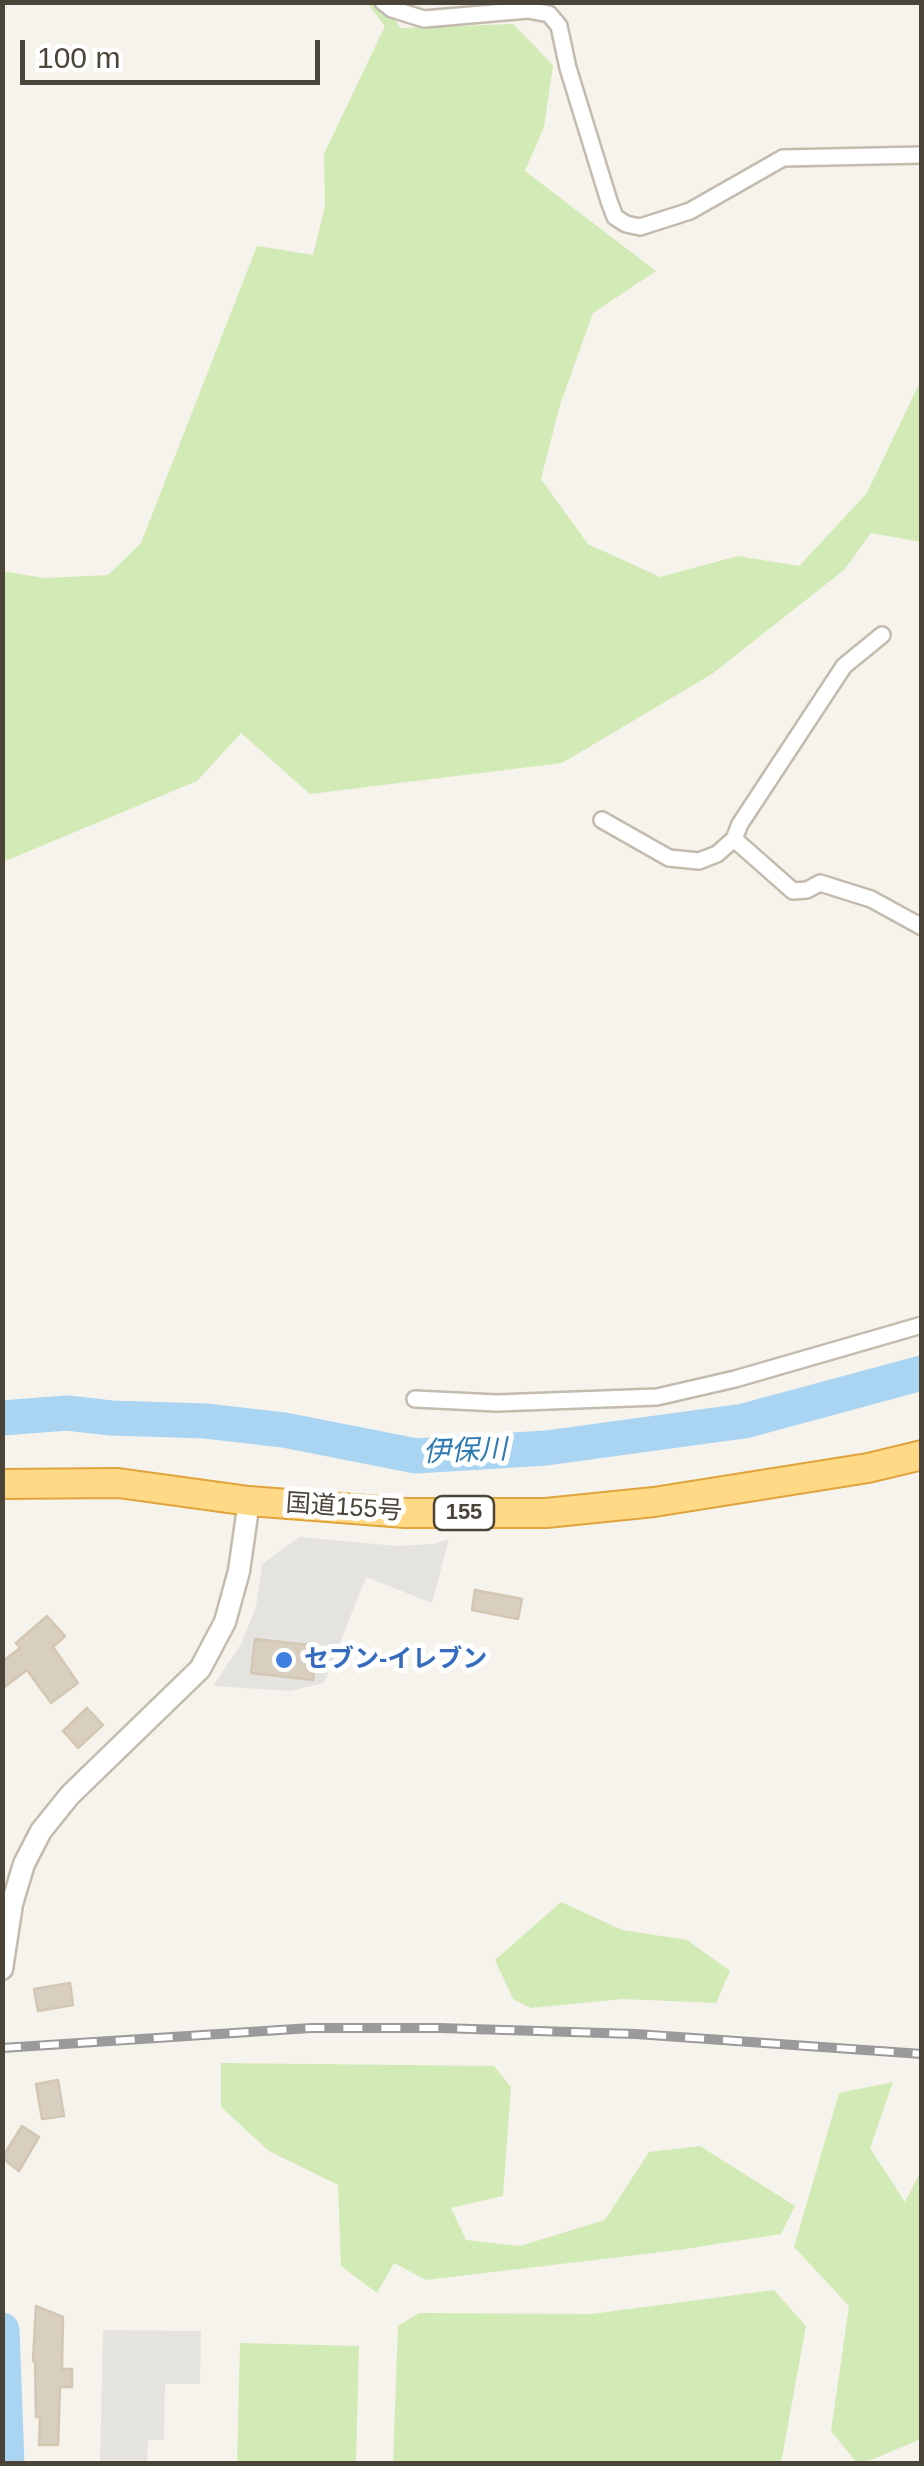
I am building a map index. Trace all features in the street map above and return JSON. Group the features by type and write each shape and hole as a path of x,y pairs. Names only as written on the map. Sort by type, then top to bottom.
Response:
{"highway":[{"name":"国道155号","path":"2,1484 118,1484 249,1501 406,1513 546,1513 712,1493 868,1468 922,1454"}],"street":[{"path":"383,2 392,9 424,19 528,10 550,14 559,26 608,201 615,217 640,228 690,211 783,158 922,155"},
{"path":"602,820 656,852 683,861 699,861 717,854 734,839 844,666 882,636"},
{"path":"734,839 794,891 820,883 872,899 922,926"},
{"path":"415,1399 497,1403 657,1398 922,1325"},
{"path":"3,1954 24,1864 42,1831 70,1794 200,1670 226,1622 239,1570 249,1501"}],"green space":[{"path":"367,3 385,3 400,28 513,24 553,65 544,127 525,171 656,271 593,313 560,405 541,479 588,544 660,577 738,556 799,566 867,493 921,380 921,542 871,533 844,570 712,674 562,763 310,794 241,733 197,781 3,862 2,571 44,578 108,575 141,543 257,246 313,255 325,206 324,154 385,26"},
{"path":"561,1902 622,1930 687,1940 730,1971 716,2003 623,1999 531,2008 513,1999 495,1960"},
{"path":"221,2063 494,2066 511,2087 503,2196 451,2208 466,2240 520,2246 605,2220 649,2152 700,2146 795,2206 781,2234 679,2250 426,2280 394,2263 377,2293 341,2266 338,2185 269,2151 221,2107"},
{"path":"893,2082 870,2148 905,2202 921,2170 921,2439 857,2463 831,2431 849,2306 794,2247 839,2093"},
{"path":"774,2290 806,2326 781,2463 393,2463 398,2326 419,2313 591,2314"},
{"path":"240,2343 359,2346 356,2463 237,2463"}],"shaded area":[{"path":"300,1537 397,1546 449,1539 432,1603 366,1577 324,1683 290,1691 213,1686 241,1644 256,1607 262,1564"},
{"path":"103,2330 201,2331 200,2384 165,2384 164,2440 148,2440 147,2463 100,2463"}],"building":[{"path":"475,1590 522,1599 518,1619 472,1610"},
{"path":"47,1616 65,1636 53,1647 78,1683 51,1703 27,1670 2,1689 2,1662 20,1648 16,1643"},
{"name":"セブン-イレブン","path":"255,1639 317,1646 313,1680 251,1673"},
{"path":"87,1708 103,1725 78,1748 63,1731"},
{"path":"70,1983 73,2005 38,2011 34,1989"},
{"path":"58,2080 64,2116 42,2119 36,2084"},
{"path":"22,2126 39,2137 19,2171 2,2158"},
{"path":"36,2306 63,2317 62,2369 72,2369 72,2387 60,2387 58,2445 39,2445 33,2361"}],"waterway":[{"name":"伊保川","path":"2,1418 67,1413 205,1421 284,1430 416,1456 546,1448 744,1421 922,1373"},
{"path":"2,2330 7,2464"}],"railway":[{"path":"2,2048 311,2028 439,2028 636,2034 922,2054"}],"place":[{"name":"セブン-イレブン","path":"284,1660"}]}
